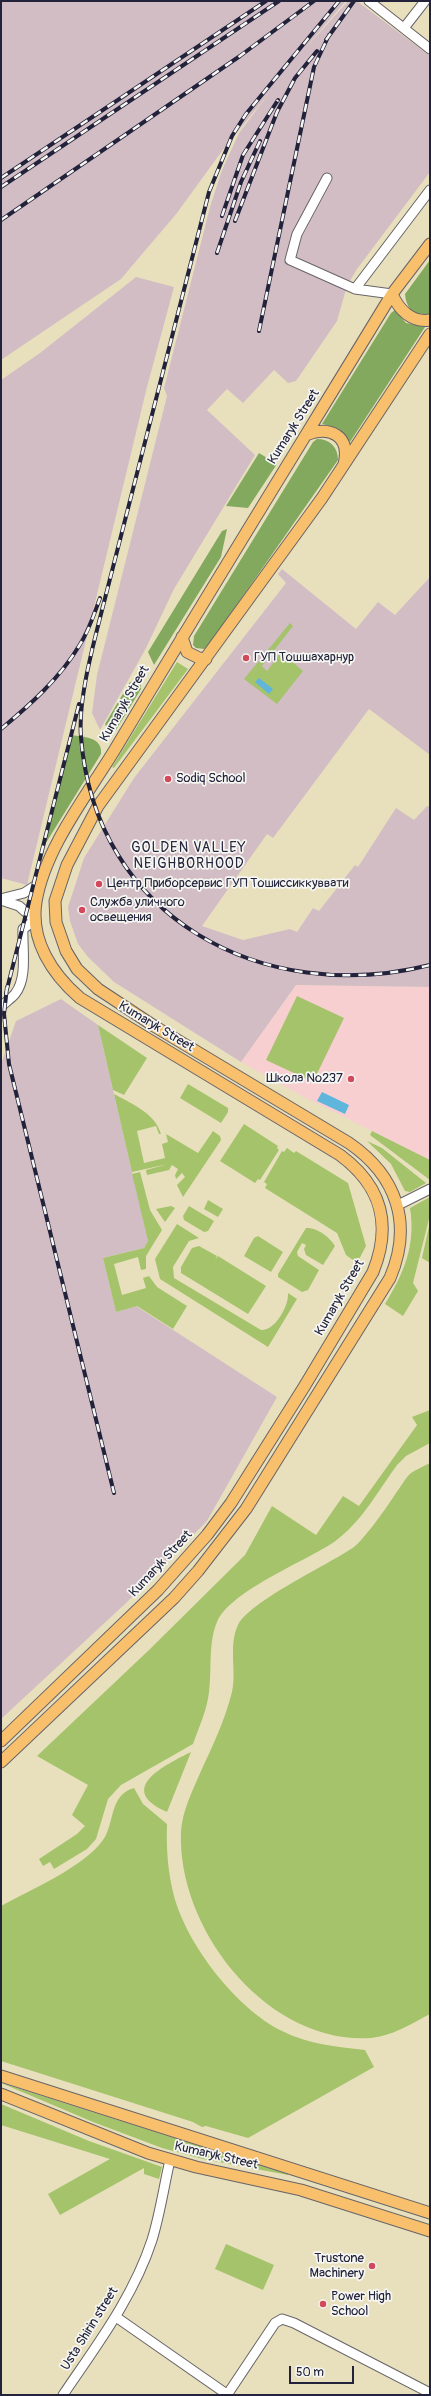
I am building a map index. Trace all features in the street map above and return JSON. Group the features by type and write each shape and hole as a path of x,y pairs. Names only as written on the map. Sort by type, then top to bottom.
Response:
{"main road":[{"name":"Kumaryk Street","path":"3,1739 158,1590 183,1563 231,1503 304,1387 373,1272 380,1249 382,1216 374,1192 354,1166 340,1155 76,994 58,975 46,958 38,936 35,920 36,903 42,882 59,843 182,637 392,294 430,244"},
{"path":"392,294 400,307 408,315 420,321 430,320"},
{"name":"Kumaryk Street","path":"1,1762 174,1598 198,1571 246,1509 318,1396 394,1269 400,1242 398,1205 388,1182 366,1156 349,1143 149,1022 98,989 78,969 66,951 56,922 57,891 75,848 98,806 114,782 206,659 343,467 430,334"},
{"path":"306,435 326,430 338,437 345,449 343,467"},
{"path":"182,637 187,652 199,658 206,659"},
{"path":"100,774 114,782"},
{"path":"252,1102 260,1090"},
{"path":"304,1387 318,1396"},
{"path":"3,1739 16,1747"},
{"name":"Kumaryk Street","path":"1,2076 430,2213"},
{"name":"Kumaryk Street","path":"1,2094 120,2143 170,2160 301,2190 430,2231"}],"street":[{"path":"369,1 430,49"},
{"path":"404,28 425,1"},
{"path":"327,178 297,234 290,260 355,288 392,294"},
{"path":"355,288 430,190"},
{"path":"366,273 366,289"},
{"path":"1,900 24,893 42,882"},
{"path":"1,900 19,906 35,920 23,929 22,973 20,984 15,993 1,1007"},
{"path":"398,1205 430,1189"},
{"name":"Usta Shirin street","path":"63,2395 116,2316 152,2239 170,2160"},
{"path":"116,2316 227,2395 275,2323 282,2319 287,2320 430,2393"}],"shaded area":[{"path":"1,1 346,1 302,52 348,1 357,1 430,56 430,172 357,269 347,286 337,321 296,381 288,383 274,370 243,403 227,389 207,410 255,455 174,589 145,650 100,730 92,713 97,675 167,396 164,388 210,207 222,170 239,133 270,92 222,151 177,213 121,279 1,360"},
{"path":"136,277 174,287 147,387 27,885 1,878 1,380 40,353"},
{"path":"282,569 356,629 378,602 395,615 430,577 430,755 369,709 273,838 267,834 202,926 243,940 290,929 297,932 313,908 319,911 355,865 358,867 396,808 414,820 427,806 430,807 430,987 296,985 241,1062 114,982 88,957 78,944 70,921 68,907 84,858 134,778 286,583 278,574"},
{"name":"Школа №237","path":"296,985 430,987 430,1160 302,1096 241,1062"},
{"path":"61,999 98,1025 148,1241 144,1248 103,1258 116,1312 136,1306 277,1397 207,1521 125,1604 1,1719 1,1064 16,1021"}],"green space":[{"path":"430,260 430,315 424,316 415,313 409,308 405,294"},
{"path":"395,310 406,323 425,327 350,442 339,429 322,424 391,313"},
{"path":"317,439 326,440 335,448 338,455 338,460 208,646 204,649 196,648 193,645 194,636 313,442"},
{"path":"259,453 277,464 248,508 226,506"},
{"path":"227,529 221,557 154,665 148,652 222,531"},
{"path":"290,623 293,626 262,666 267,671 281,652 303,671 277,704 244,679"},
{"path":"177,662 188,669 114,768 112,767"},
{"path":"135,681 141,685 141,689 116,730 108,731 105,724 130,682"},
{"path":"71,735 87,737 96,741 101,748 101,754 44,846"},
{"path":"297,996 344,1018 313,1082 266,1060"},
{"path":"98,1025 147,1058 124,1095 113,1090"},
{"path":"188,1084 228,1108 228,1112 221,1123 180,1098"},
{"path":"114,1094 142,1110 154,1120 158,1127 161,1134 159,1134 156,1126 137,1131 144,1163 165,1158 162,1144 168,1142 166,1134 198,1153 213,1131 220,1136 221,1140 183,1197 177,1185 185,1177 182,1173 176,1179 175,1175 178,1169 172,1165 169,1170 147,1175 146,1170 168,1164 132,1172"},
{"path":"244,1124 278,1146 277,1148 279,1150 260,1180 258,1179 255,1183 220,1161"},
{"path":"372,1131 430,1160 430,1180 370,1135"},
{"path":"367,1141 382,1148 426,1183 410,1192 405,1191 391,1164"},
{"path":"287,1148 294,1153 296,1151 348,1183 366,1246 357,1263 346,1255 337,1233 265,1188 267,1184 264,1182 282,1151 284,1152"},
{"path":"140,1172 150,1210 162,1230 146,1256 146,1269 141,1270 138,1257 114,1264 122,1295 146,1288 143,1278 149,1276 157,1287 187,1306 173,1329 137,1306 116,1312 103,1258 144,1248 148,1241 132,1174"},
{"path":"430,1197 430,1215 413,1283 418,1291 403,1316 385,1304 398,1281 407,1258 411,1234 410,1208"},
{"path":"208,1200 223,1209 218,1217 204,1209"},
{"path":"171,1206 175,1208 165,1222 156,1209"},
{"path":"189,1206 214,1221 208,1231 204,1232 184,1220 183,1216"},
{"path":"430,1222 430,1263 422,1258"},
{"path":"177,1224 199,1238 189,1241 173,1267 174,1278 261,1330 271,1326 280,1317 284,1311 288,1293 297,1299 268,1347 160,1279 155,1259"},
{"path":"306,1228 314,1229 322,1233 330,1239 335,1246 323,1265 306,1255 304,1249 306,1245 302,1243 297,1252 298,1256 319,1270 308,1290 302,1292 278,1277 278,1274"},
{"path":"258,1236 283,1252 271,1272 244,1256 254,1238"},
{"path":"199,1246 217,1256 215,1260 218,1256 266,1286 248,1314 181,1273 181,1267 192,1248"},
{"path":"430,1410 430,1443 406,1456 397,1465 353,1526 334,1542 321,1550 252,1588 225,1610 217,1622 214,1630 211,1648 208,1699 193,1744 121,1785 108,1799 96,1839 87,1849 54,1869 50,1862 43,1866 39,1859 77,1834 85,1826 72,1815 88,1785 37,1756 149,1650 245,1555 272,1506 316,1535 343,1496 359,1506 417,1425 412,1417"},
{"path":"430,1463 430,2014 401,2029 379,2037 371,2038 333,2035 297,2022 264,2001 236,1974 212,1942 194,1906 184,1869 181,1832 183,1816 226,1712 232,1692 234,1676 233,1650 235,1633 238,1625 245,1615 258,1605 354,1547 376,1522 409,1475"},
{"path":"191,1752 167,1812 152,1803 145,1795 145,1786 150,1778 158,1771"},
{"path":"134,1788 143,1804 167,1824 170,1878 174,1896 181,1915 190,1935 202,1954 231,1992 265,2021 282,2031 312,2042 365,2050 374,2067 248,2138 206,2126 202,2127 193,2122 1,2061 1,1906 70,1869 94,1850 107,1833 116,1803 126,1792"},
{"path":"1,2083 288,2175 203,2159 162,2148 93,2122"},
{"path":"1,2104 89,2141 162,2167 159,2179 144,2174 144,2168 60,2215 48,2194 110,2159 1,2125"},
{"path":"226,2244 274,2265 263,2290 215,2269"}],"water":[{"path":"259,678 273,689 269,694 255,682"},
{"path":"322,1092 349,1105 345,1114 317,1101"}],"railway":[{"path":"1,178 266,1"},
{"path":"1,187 279,1"},
{"path":"1,220 240,56 314,1"},
{"path":"339,1 246,114 232,136 209,192 86,676 82,708 81,737 93,800 118,855 154,900 198,935 250,959 307,973 368,975 430,965"},
{"path":"326,40 354,1"},
{"path":"259,331 314,67 329,35"},
{"path":"235,221 277,112 295,78 317,51"},
{"path":"222,216 243,155 278,100"},
{"path":"217,253 241,182 260,141"},
{"path":"1,729 33,701 63,669 83,640 100,598"},
{"path":"6,993 79,704"},
{"path":"7,987 4,1014 9,1064 114,1493"}],"place":[{"name":"ГУП Тошшахарнур","path":"246,658"},
{"name":"Sodiq School","path":"168,779"},
{"name":"Центр Приборсервис ГУП Тошиссиккуввати","path":"99,884"},
{"name":"Служба уличного освещения","path":"82,910"},
{"name":"Школа №237","path":"351,1079"},
{"name":"Trustone Machinery","path":"372,2266"},
{"name":"Power High School","path":"323,2304"}],"district":[{"name":"GOLDEN VALLEY NEIGHBORHOOD","path":"189,856"}]}
